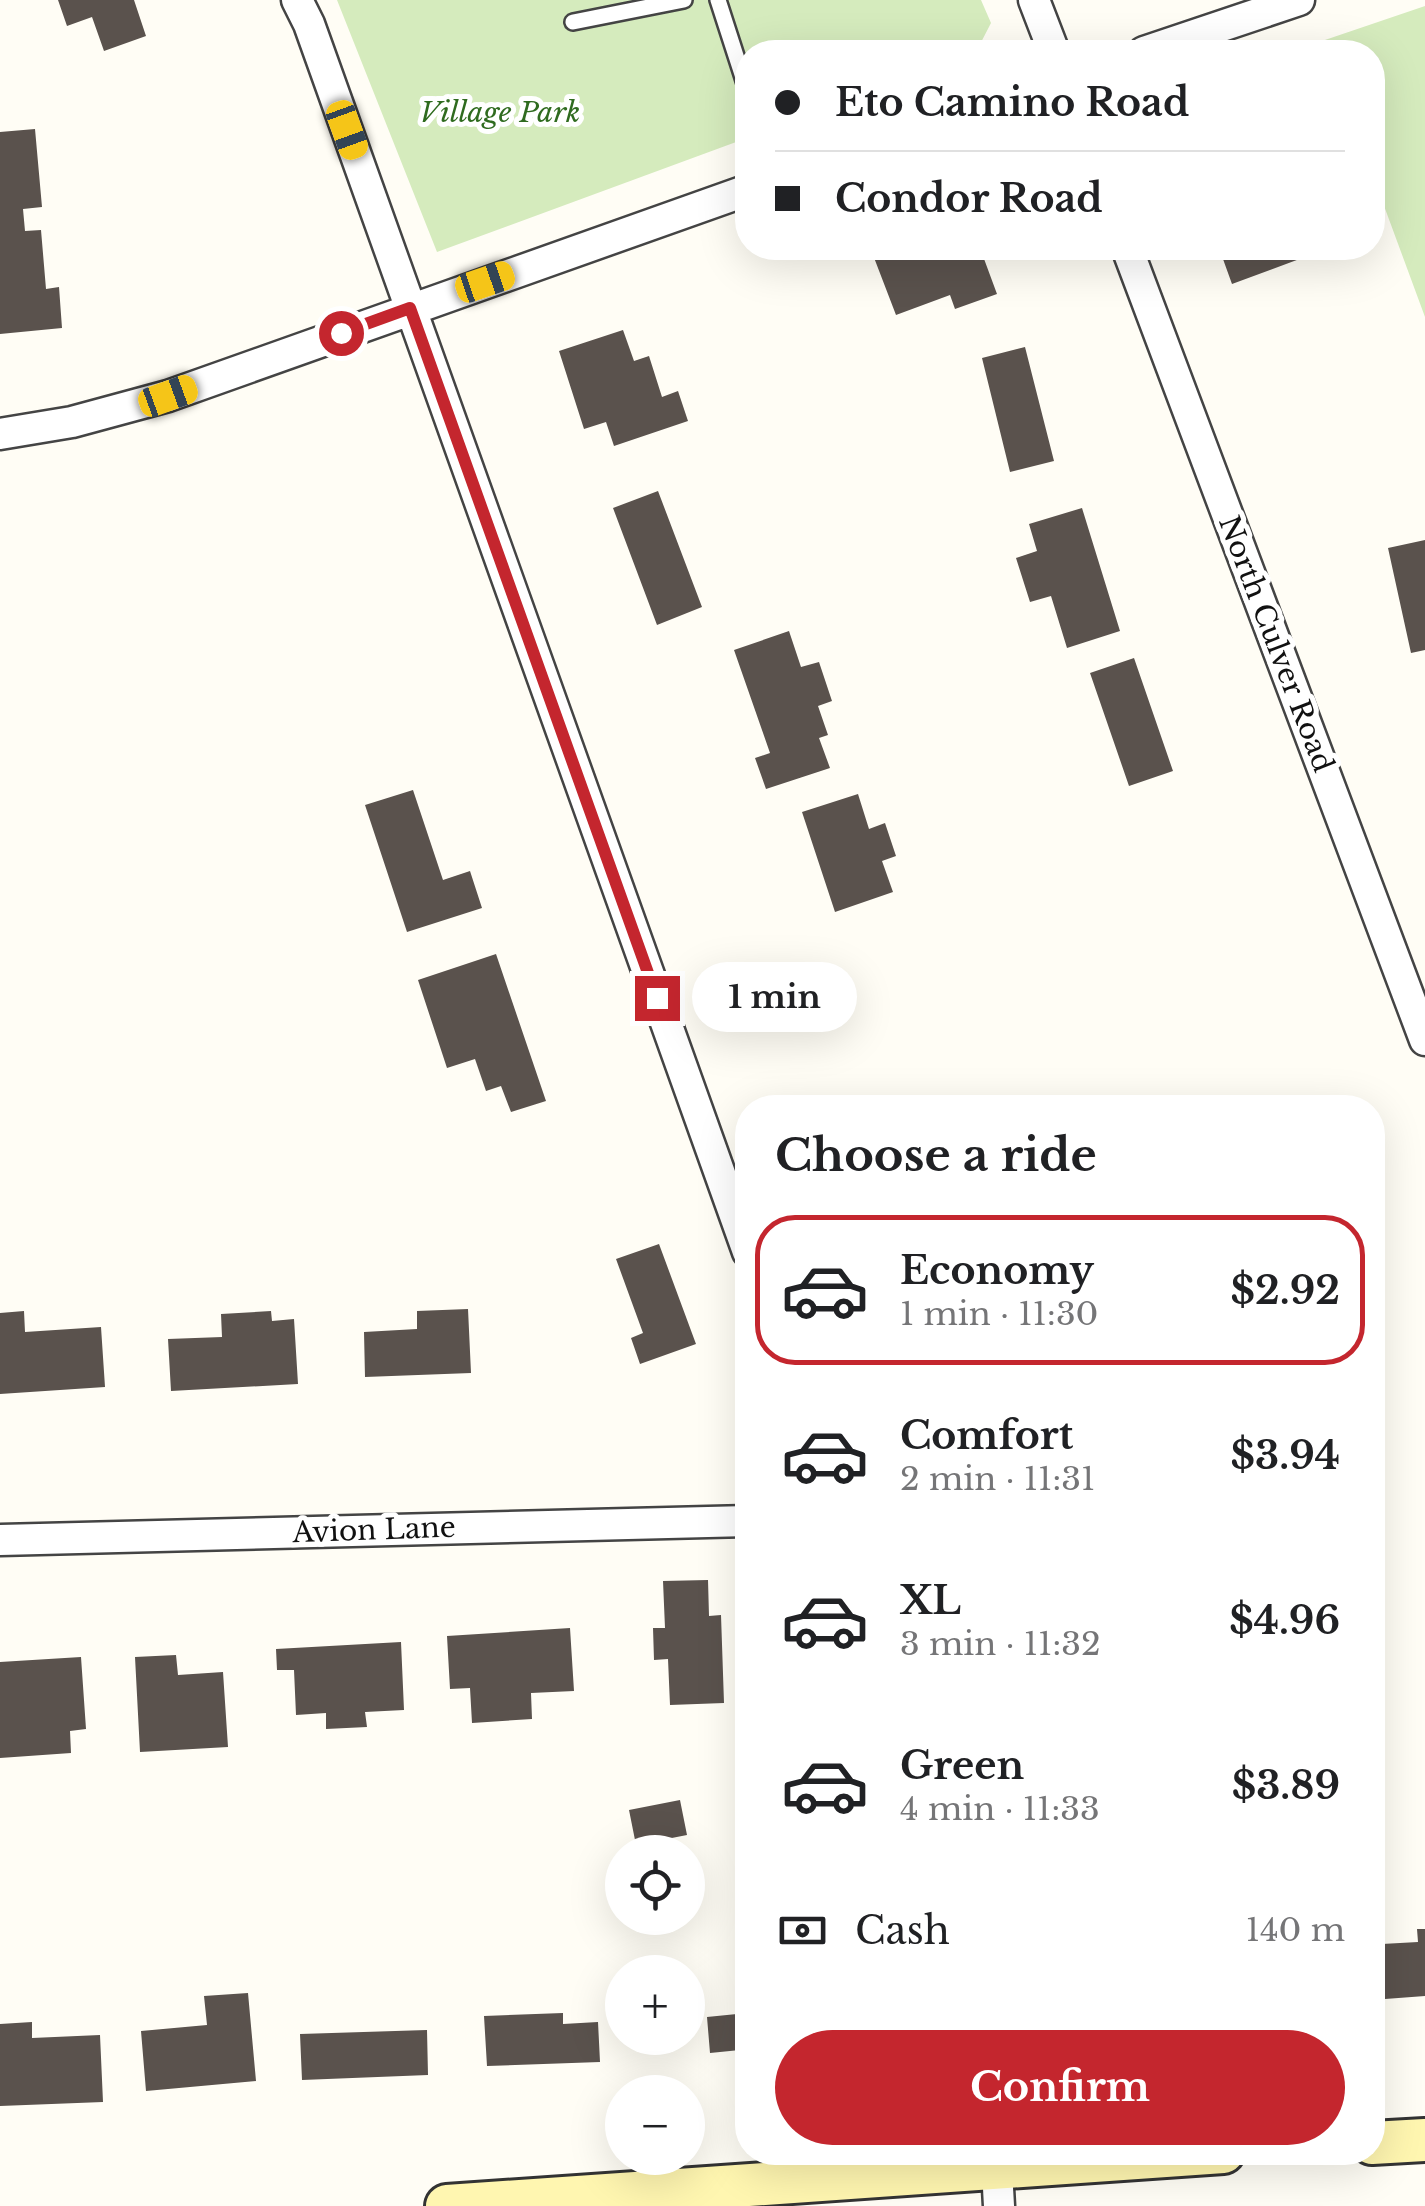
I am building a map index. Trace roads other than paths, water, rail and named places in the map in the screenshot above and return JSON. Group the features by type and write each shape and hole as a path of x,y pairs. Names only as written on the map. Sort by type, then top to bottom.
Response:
{"street":[{"path":"297,0 735,1216"},
{"path":"1034,0 1049,40"},
{"path":"1180,40 1299,0"},
{"path":"0,434 72,422 168,396 735,195"},
{"name":"North Culver Road","path":"1132,260 1425,1040"},
{"name":"Avion Lane","path":"0,1540 735,1520"},
{"path":"1385,2142 1425,2140"},
{"path":"447,2206 997,2175 1095,2165"}],"lane":[{"path":"572,22 684,0"},
{"path":"718,0 735,53"}],"park label":[{"name":"Village Park","path":"500,112"}]}
